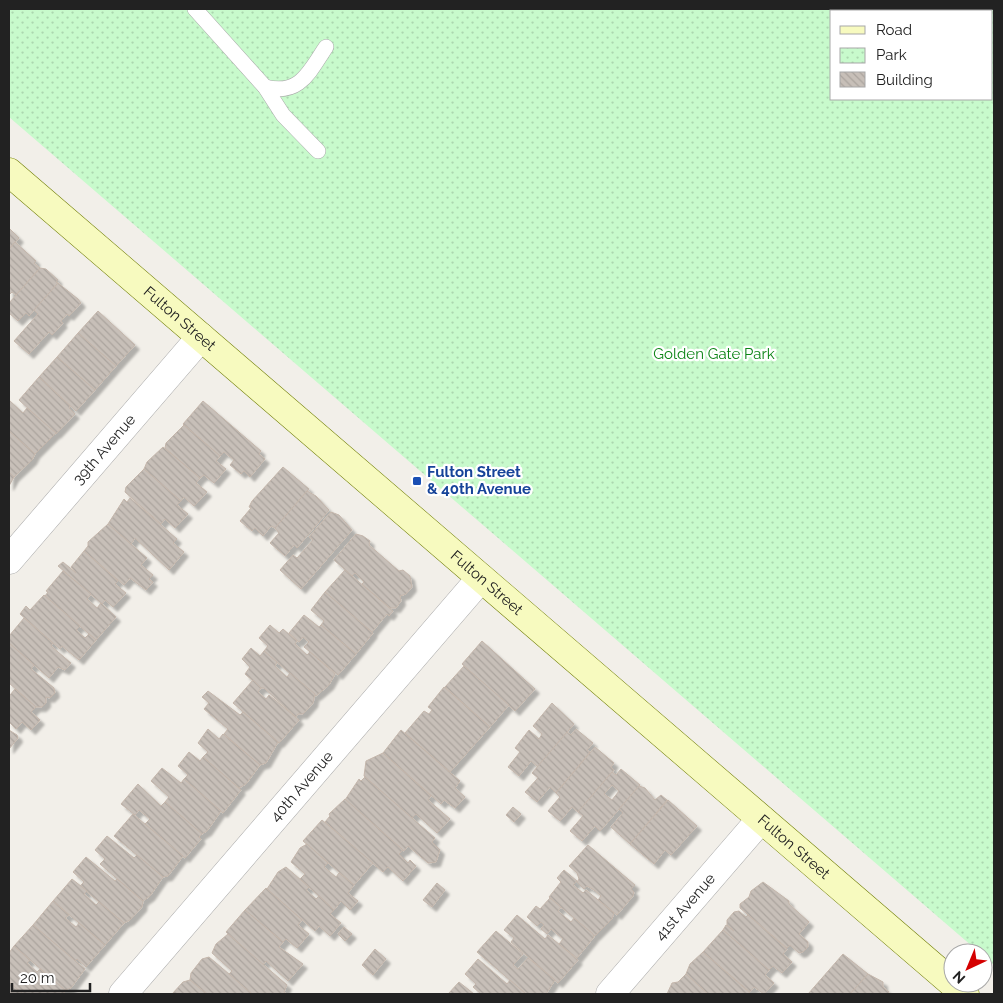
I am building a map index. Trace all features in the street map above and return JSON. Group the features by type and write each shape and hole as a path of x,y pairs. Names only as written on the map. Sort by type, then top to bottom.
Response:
{"main road":[{"name":"Fulton Street","path":"9,172 965,994"}],"street":[{"name":"39th Avenue","path":"9,560 201,337"},
{"name":"40th Avenue","path":"123,994 481,578"},
{"name":"41st Avenue","path":"610,994 761,819"}],"lane":[{"path":"195,9 265,87 283,115 318,151"},
{"path":"265,87 284,89 304,80 326,47"}],"green space":[{"name":"Golden Gate Park","path":"9,9 994,9 994,965 993,943 968,943 9,117"}],"building":[{"path":"9,228 19,238 9,249"},
{"path":"15,242 36,261 34,263 40,268 16,295 12,292 9,295 9,249"},
{"path":"40,268 46,269 58,280 56,282 58,283 29,316 26,313 18,321 9,313 9,303"},
{"path":"58,283 81,303 69,316 67,314 61,321 63,323 52,335 49,332 29,354 14,341 38,314 34,310"},
{"path":"98,311 135,345 116,366 78,333"},
{"path":"78,333 116,366 95,390 57,357"},
{"path":"57,357 95,390 76,411 39,377"},
{"path":"39,377 70,406 69,408 75,414 56,434 19,400"},
{"path":"9,400 23,413 27,408 56,433 35,454 9,431"},
{"path":"203,401 261,451 259,454 265,459 250,477 244,471 241,474 230,465 234,460 224,452 220,456 183,424"},
{"path":"184,425 220,456 216,461 226,469 214,483 204,475 200,478 165,448 166,443"},
{"path":"9,431 35,454 32,460 14,477 9,472"},
{"path":"163,447 200,478 196,483 207,492 194,506 184,497 181,501 144,469 147,462"},
{"path":"283,467 309,489 275,528 271,526 263,536 255,528 252,531 240,521 251,508 249,507 252,501"},
{"path":"144,469 181,501 177,505 188,514 175,528 165,519 161,524 125,492 126,487"},
{"path":"9,472 14,477 9,486"},
{"path":"307,491 316,496 329,510 297,548 294,545 285,556 270,543 279,533 275,528"},
{"path":"130,498 177,539 173,543 184,552 169,570 135,538 131,544 108,524 124,499 127,502"},
{"path":"331,512 339,515 352,530 301,589 280,570 293,555 297,558 313,540 309,537"},
{"path":"108,524 147,558 141,565 153,575 149,579 153,582 146,590 130,578 124,585 84,551 88,546 88,542"},
{"path":"356,534 370,541 369,545 399,571 403,570 410,576 412,587 406,594 400,596 401,601 396,608 390,608 362,584 364,582 355,573 352,576 334,560"},
{"path":"84,551 118,581 115,584 126,593 113,607 105,600 102,604 58,566 63,562 76,573 71,567"},
{"path":"345,570 393,611 389,616 387,614 372,632 325,592"},
{"path":"63,571 91,594 87,599 97,608 101,603 116,617 96,640 45,596 48,592 46,591"},
{"path":"325,592 373,633 356,654 321,625 324,621 311,610"},
{"path":"44,595 80,626 76,630 85,638 89,634 96,640 79,660 62,646 60,649 20,614 26,606 30,610"},
{"path":"304,615 319,627 321,625 356,654 338,675 304,647 309,642 303,637 299,642 289,633"},
{"path":"24,618 53,643 51,646 71,663 65,670 58,667 49,678 9,643 9,636"},
{"path":"270,625 279,633 283,629 297,641 295,644 307,655 310,652 335,674 329,685 316,696 264,651 268,646 259,638"},
{"path":"482,641 535,689 515,711 462,664"},
{"path":"9,643 34,665 31,669 54,688 55,693 50,698 46,697 46,703 42,707 36,707 9,683"},
{"path":"251,648 260,656 264,651 277,662 275,666 287,677 290,673 315,694 313,703 303,714 298,714 296,717 264,688 261,688 245,674 250,667 242,659"},
{"path":"464,666 509,705 490,727 445,687"},
{"path":"253,680 261,688 258,692 266,699 269,695 299,720 279,743 233,703"},
{"path":"444,687 490,727 450,772 405,733 424,711 429,714 432,710 428,707"},
{"path":"15,689 36,707 31,712 40,720 31,730 22,722 16,729 9,722 9,694"},
{"path":"208,691 240,715 243,712 278,742 266,763 260,765 224,734 228,729 204,709 209,703 202,697"},
{"path":"552,703 574,724 538,767 531,761 519,776 508,767 520,752 515,748 529,730 539,739 542,734 533,726"},
{"path":"208,729 219,739 223,734 260,765 246,784 239,788 203,757 208,752 198,743"},
{"path":"576,729 593,743 587,750 590,752 556,793 550,787 537,802 525,792 538,778 532,773 567,732 571,735"},
{"path":"9,730 17,735 18,738 9,749"},
{"path":"401,730 460,781 455,788 465,797 455,808 444,800 441,804 383,753"},
{"path":"595,747 614,763 611,767 614,770 578,812 572,807 560,821 548,811 560,797 556,793"},
{"path":"189,752 200,761 203,757 241,790 223,813 184,779 188,775 178,766"},
{"path":"383,753 431,796 428,800 450,819 437,833 416,814 412,818 364,776 366,761"},
{"path":"162,768 181,783 184,779 221,811 207,831 202,834 165,802 169,797 151,781"},
{"path":"621,769 640,785 600,831 595,826 582,841 570,831 583,816 578,812 612,772 616,775","holes":["612,785 619,791 612,800 604,794"]},
{"path":"365,777 435,838 432,842 440,850 436,862 428,863 408,846 404,851 345,800 359,779 361,781"},
{"path":"138,784 161,806 165,802 202,834 199,837 201,839 185,858 145,824 150,819 139,810 135,815 121,804"},
{"path":"639,786 645,788 655,800 661,795 667,800 630,844 611,827 623,813 619,809"},
{"path":"345,799 403,850 399,854 408,863 410,860 416,866 403,881 388,867 383,872 325,822 330,816 329,814"},
{"path":"668,800 697,826 671,855 665,850 654,864 630,844"},
{"path":"513,807 521,814 514,822 506,815"},
{"path":"133,814 183,856 168,876 163,877 114,836"},
{"path":"322,820 373,863 354,885 303,841"},
{"path":"107,836 134,858 137,855 163,877 150,896 143,901 100,864 105,859 95,850"},
{"path":"307,844 328,863 324,867 336,877 339,873 354,885 348,893 358,901 350,910 341,901 334,910 300,879 305,874 291,862 300,848"},
{"path":"588,845 635,885 631,889 634,892 633,896 617,915 598,900 601,896 594,890 587,886 584,889 577,882 579,879 577,873 569,866"},
{"path":"86,857 115,881 117,879 143,901 142,907 130,920 124,923 80,886 84,882 73,872"},
{"path":"286,867 309,887 306,890 316,899 319,896 334,910 330,914 341,923 330,936 319,926 315,931 267,889 278,872"},
{"path":"564,870 577,881 573,885 583,893 586,890 614,913 612,919 595,936 549,897 561,882 557,878"},
{"path":"72,879 87,891 84,894 96,905 99,902 124,923 105,945 53,901"},
{"path":"763,882 789,901 789,904 809,922 799,934 808,942 808,947 803,952 799,953 790,945 787,948 740,908 740,904 749,897 751,891"},
{"path":"437,883 445,890 432,907 423,900"},
{"path":"266,888 302,920 298,925 309,934 297,948 286,939 283,942 245,910"},
{"path":"550,898 561,907 558,911 571,922 574,918 593,934 594,937 577,958 559,944 563,939 551,929 547,934 541,929 544,925 541,922 537,926 527,917 536,906 540,909"},
{"path":"53,901 69,915 65,918 76,927 79,923 105,945 86,967 77,959 75,961 33,925"},
{"path":"245,910 283,942 279,947 303,964 288,981 266,961 263,965 226,932"},
{"path":"739,911 746,917 748,915 787,949 783,954 792,962 782,973 773,966 769,970 723,930 726,925 734,931 727,925 727,920 734,912"},
{"path":"517,915 545,939 548,935 578,960 558,983 511,942 514,938 504,930"},
{"path":"33,925 85,969 71,988 65,990 14,946"},
{"path":"344,927 352,934 345,941 338,934"},
{"path":"723,930 769,970 765,975 774,983 764,994 754,987 750,992 703,952"},
{"path":"496,931 523,954 513,965 518,969 528,958 555,980 546,994 526,994 477,952"},
{"path":"228,934 287,985 284,992 287,994 252,994 229,974 232,971 212,953 216,944"},
{"path":"14,946 30,960 27,963 37,972 40,969 65,990 64,994 23,994 9,982 9,953"},
{"path":"375,949 386,959 373,975 362,965"},
{"path":"703,952 750,993 708,994 686,974 690,964"},
{"path":"843,954 868,974 850,994 808,994"},
{"path":"209,957 252,994 207,994 190,980 191,973 202,959"},
{"path":"478,959 507,984 510,980 526,994 481,994 473,987 476,984 465,974"},
{"path":"686,974 708,994 667,994 672,983 678,982"},
{"path":"868,974 883,982 883,987 889,992 888,994 850,994"},
{"path":"190,980 207,994 172,994 183,982"},
{"path":"9,982 23,994 9,994"},
{"path":"459,982 474,994 448,994"}],"place":[{"name":"Fulton Street & 40th Avenue","path":"417,481"}]}
